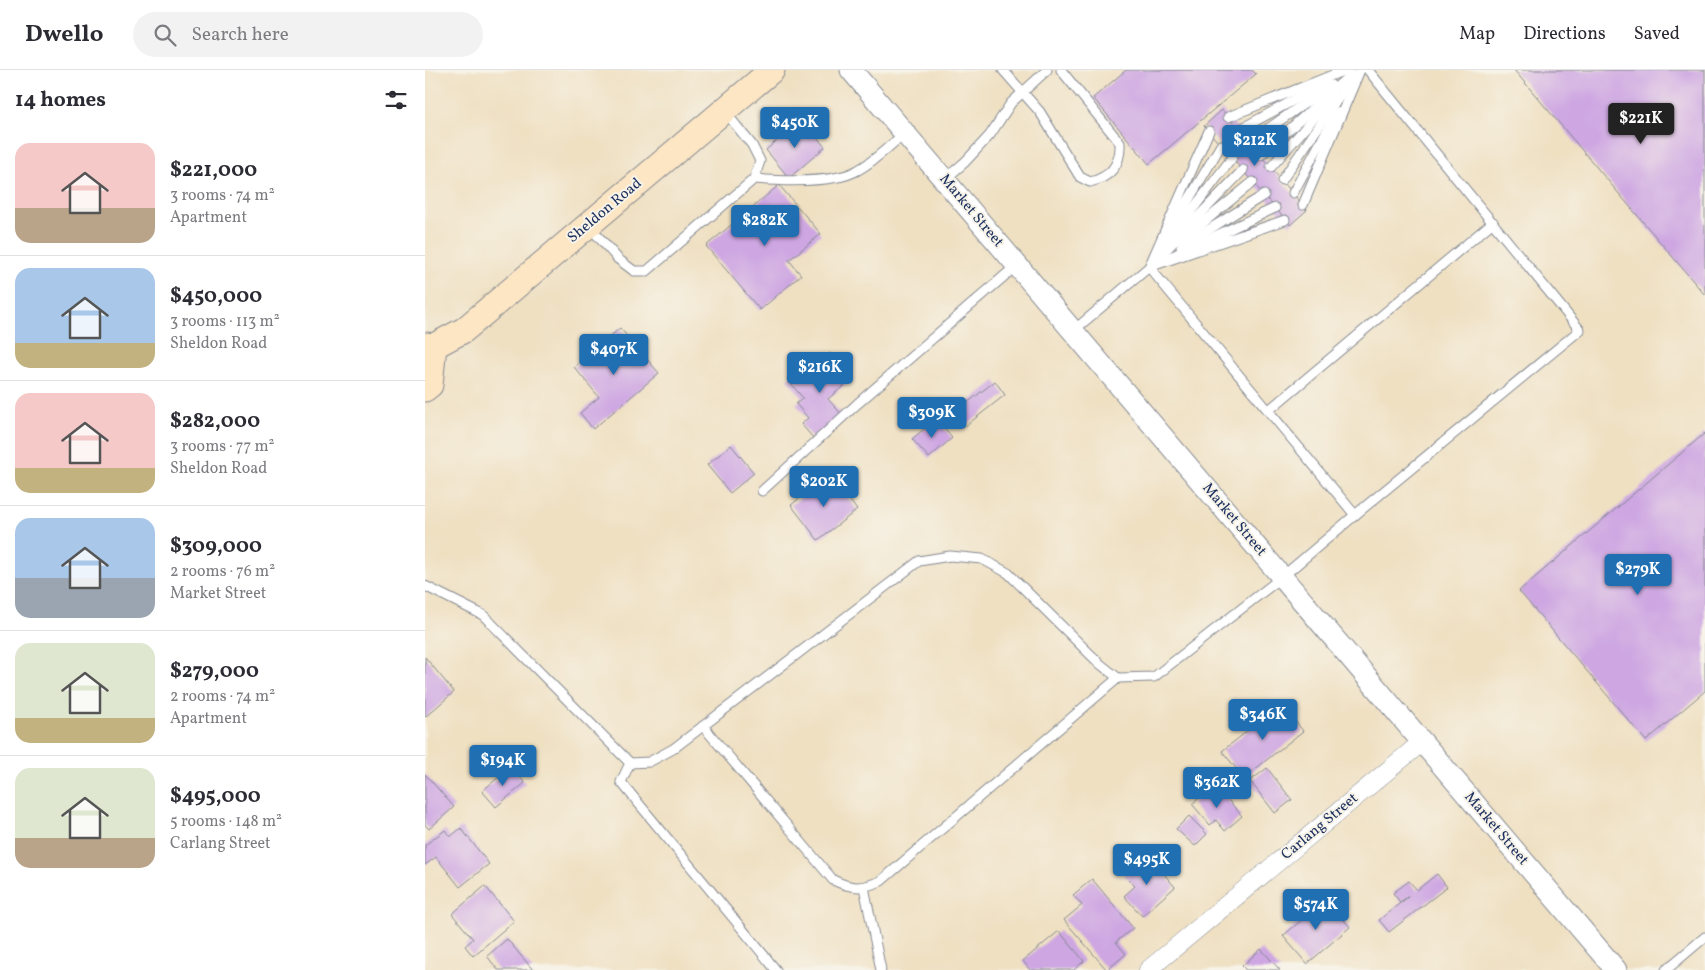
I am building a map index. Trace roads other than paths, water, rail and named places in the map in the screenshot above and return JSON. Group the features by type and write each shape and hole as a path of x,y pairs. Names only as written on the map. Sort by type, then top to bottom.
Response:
{"main road":[{"name":"Sheldon Road","path":"425,389 430,384 428,343 463,330 589,226 772,70"}],"street":[{"name":"Market Street","path":"851,70 1616,970"},
{"name":"Carlang Street","path":"1148,970 1422,742"}],"lane":[{"path":"1003,70 1040,112 1081,177 1089,182 1099,180 1117,164 1120,154 1120,142 1061,70"},
{"path":"944,180 965,162 989,135 1011,103 1047,70"},
{"path":"1228,117 1345,70"},
{"path":"1239,130 1356,70"},
{"path":"1249,142 1356,70"},
{"path":"1261,155 1356,70"},
{"path":"1271,167 1356,70"},
{"path":"1281,180 1356,70"},
{"path":"1293,193 1356,70"},
{"path":"1303,205 1356,70"},
{"path":"425,586 483,615 630,763 649,762 673,749 919,561 950,556 981,559 1009,573 1099,663 1118,678 1154,678 1282,577 1580,330 1368,70"},
{"path":"589,226 618,259 634,271 647,271 754,179 760,161 752,145 724,110"},
{"path":"1149,267 1209,131"},
{"path":"754,179 783,181 838,178 858,171 905,133"},
{"path":"1149,267 1221,145"},
{"path":"1149,267 1232,158"},
{"path":"1149,267 1243,170"},
{"path":"1073,331 1253,182"},
{"path":"1149,267 1264,195"},
{"path":"1149,267 1275,208"},
{"path":"1149,267 1285,220"},
{"path":"1269,410 1493,222"},
{"path":"762,491 857,404 1017,265"},
{"path":"1149,267 1355,515"},
{"path":"703,726 833,880 847,886 864,887 881,881 1118,678"},
{"path":"630,763 621,782 776,970"},
{"path":"864,887 881,970"},
{"path":"1666,970 1705,937"}]}
